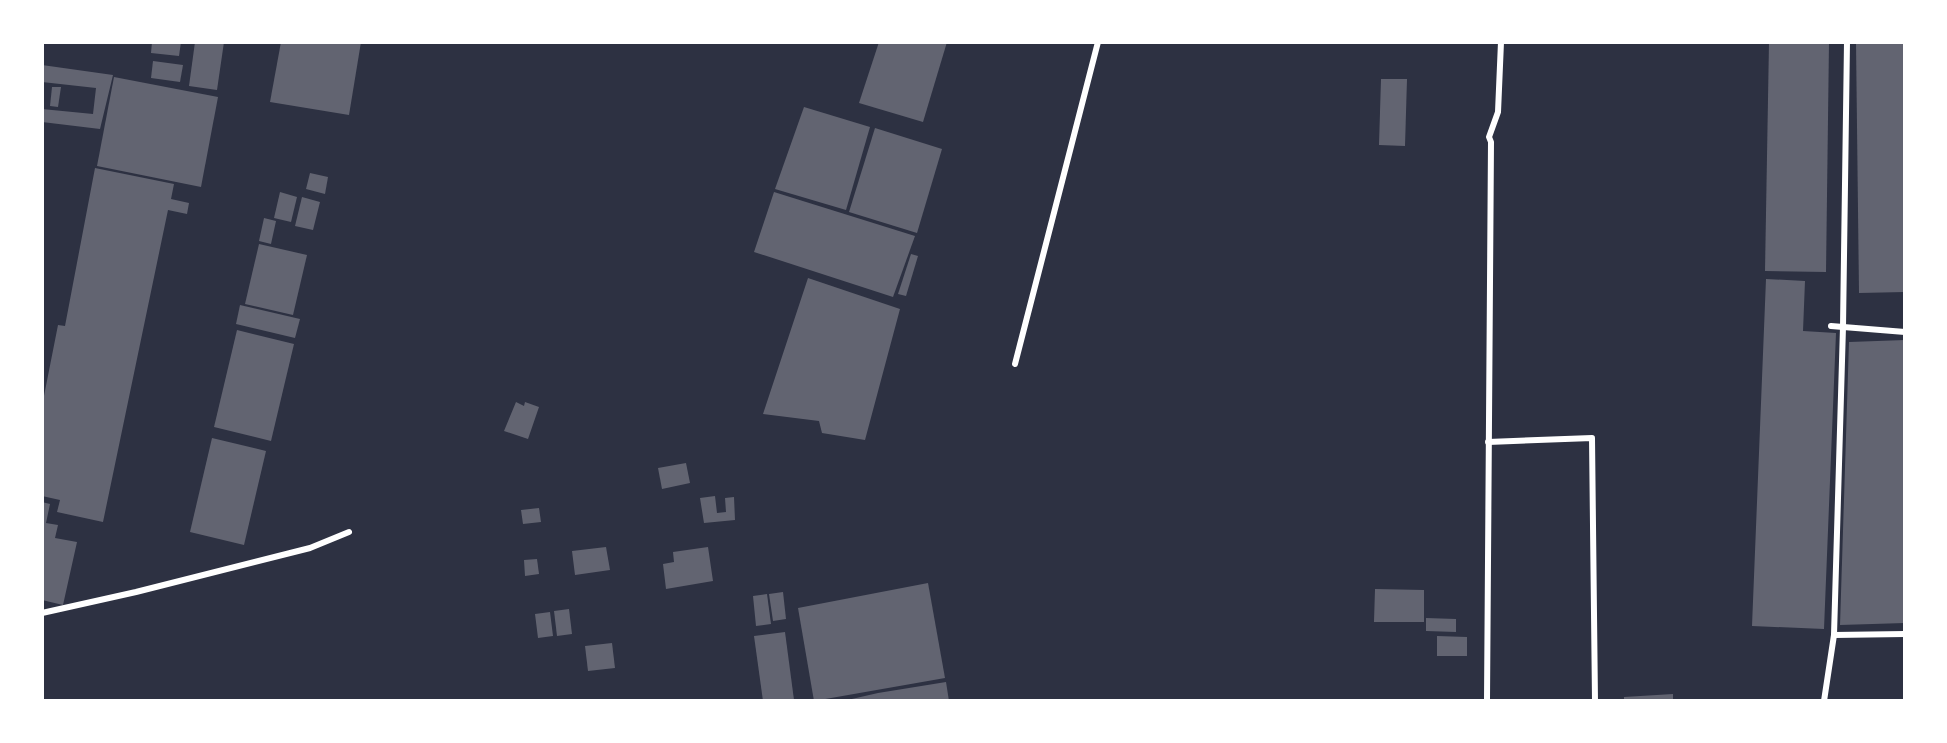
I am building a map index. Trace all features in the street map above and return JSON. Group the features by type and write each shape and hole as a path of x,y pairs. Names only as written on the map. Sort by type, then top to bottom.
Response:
{"street":[{"path":"1014,364 1098,42"},
{"path":"1487,701 1489,137 1497,112 1501,42"},
{"path":"1824,701 1834,635 1843,327 1847,42"},
{"path":"1830,326 1905,332"},
{"path":"1488,442 1592,438 1595,701"},
{"path":"42,613 310,548 349,532"},
{"path":"1834,635 1905,634"}],"building":[{"path":"152,42 181,42 179,56 151,53"},
{"path":"195,42 224,42 217,90 189,86"},
{"path":"281,42 361,42 349,115 270,102"},
{"path":"879,42 947,42 923,122 859,103"},
{"path":"1769,42 1829,42 1826,272 1765,271"},
{"path":"1856,42 1905,42 1905,292 1859,293"},
{"path":"153,61 183,65 180,82 151,78"},
{"path":"42,65 113,75 100,129 42,122 42,109 93,114 96,88 42,82"},
{"path":"114,77 218,97 201,187 97,166"},
{"path":"1381,79 1407,79 1405,146 1379,145"},
{"path":"52,87 61,87 58,107 50,106"},
{"path":"804,107 870,127 846,210 775,189"},
{"path":"875,128 942,149 917,233 849,212"},
{"path":"95,168 174,184 171,199 189,203 187,214 168,210 103,522 57,512 60,500 42,496 42,406 58,325 65,326"},
{"path":"310,173 328,177 325,194 306,189"},
{"path":"280,192 297,197 291,222 274,218"},
{"path":"774,192 915,236 893,297 754,252"},
{"path":"302,197 320,202 313,230 295,226"},
{"path":"264,218 276,221 271,244 259,241"},
{"path":"259,244 307,255 293,315 245,304"},
{"path":"911,254 918,256 906,296 898,294"},
{"path":"808,278 900,309 865,440 822,433 819,421 763,414"},
{"path":"1766,279 1805,281 1803,331 1836,333 1824,629 1752,626"},
{"path":"240,305 300,319 295,338 236,324"},
{"path":"237,330 294,344 271,441 214,427"},
{"path":"1905,340 1905,623 1840,625 1849,342"},
{"path":"516,402 524,406 525,402 539,407 528,439 504,431"},
{"path":"212,438 266,451 244,545 190,532"},
{"path":"686,463 690,483 662,489 658,468"},
{"path":"715,496 717,513 726,512 725,498 734,497 735,520 704,523 700,498"},
{"path":"42,502 50,504 46,523 58,525 55,538 77,542 63,605 42,600"},
{"path":"539,508 541,522 523,524 521,510"},
{"path":"606,547 610,570 575,575 572,551"},
{"path":"708,547 713,581 666,589 663,564 674,562 673,552"},
{"path":"537,559 539,574 525,576 524,560"},
{"path":"928,583 945,678 814,701 798,608"},
{"path":"1375,589 1424,590 1424,622 1374,622"},
{"path":"783,592 786,619 773,621 769,594"},
{"path":"767,594 771,624 756,626 753,596"},
{"path":"569,609 572,634 557,636 554,611"},
{"path":"550,612 553,636 538,638 535,614"},
{"path":"1426,618 1456,619 1456,632 1426,631"},
{"path":"785,632 794,700 763,701 754,636"},
{"path":"1437,636 1467,637 1467,656 1437,656"},
{"path":"612,643 615,668 588,671 585,646"},
{"path":"946,682 949,701 843,701 878,693"},
{"path":"1673,694 1673,701 1624,701 1624,697"}]}
